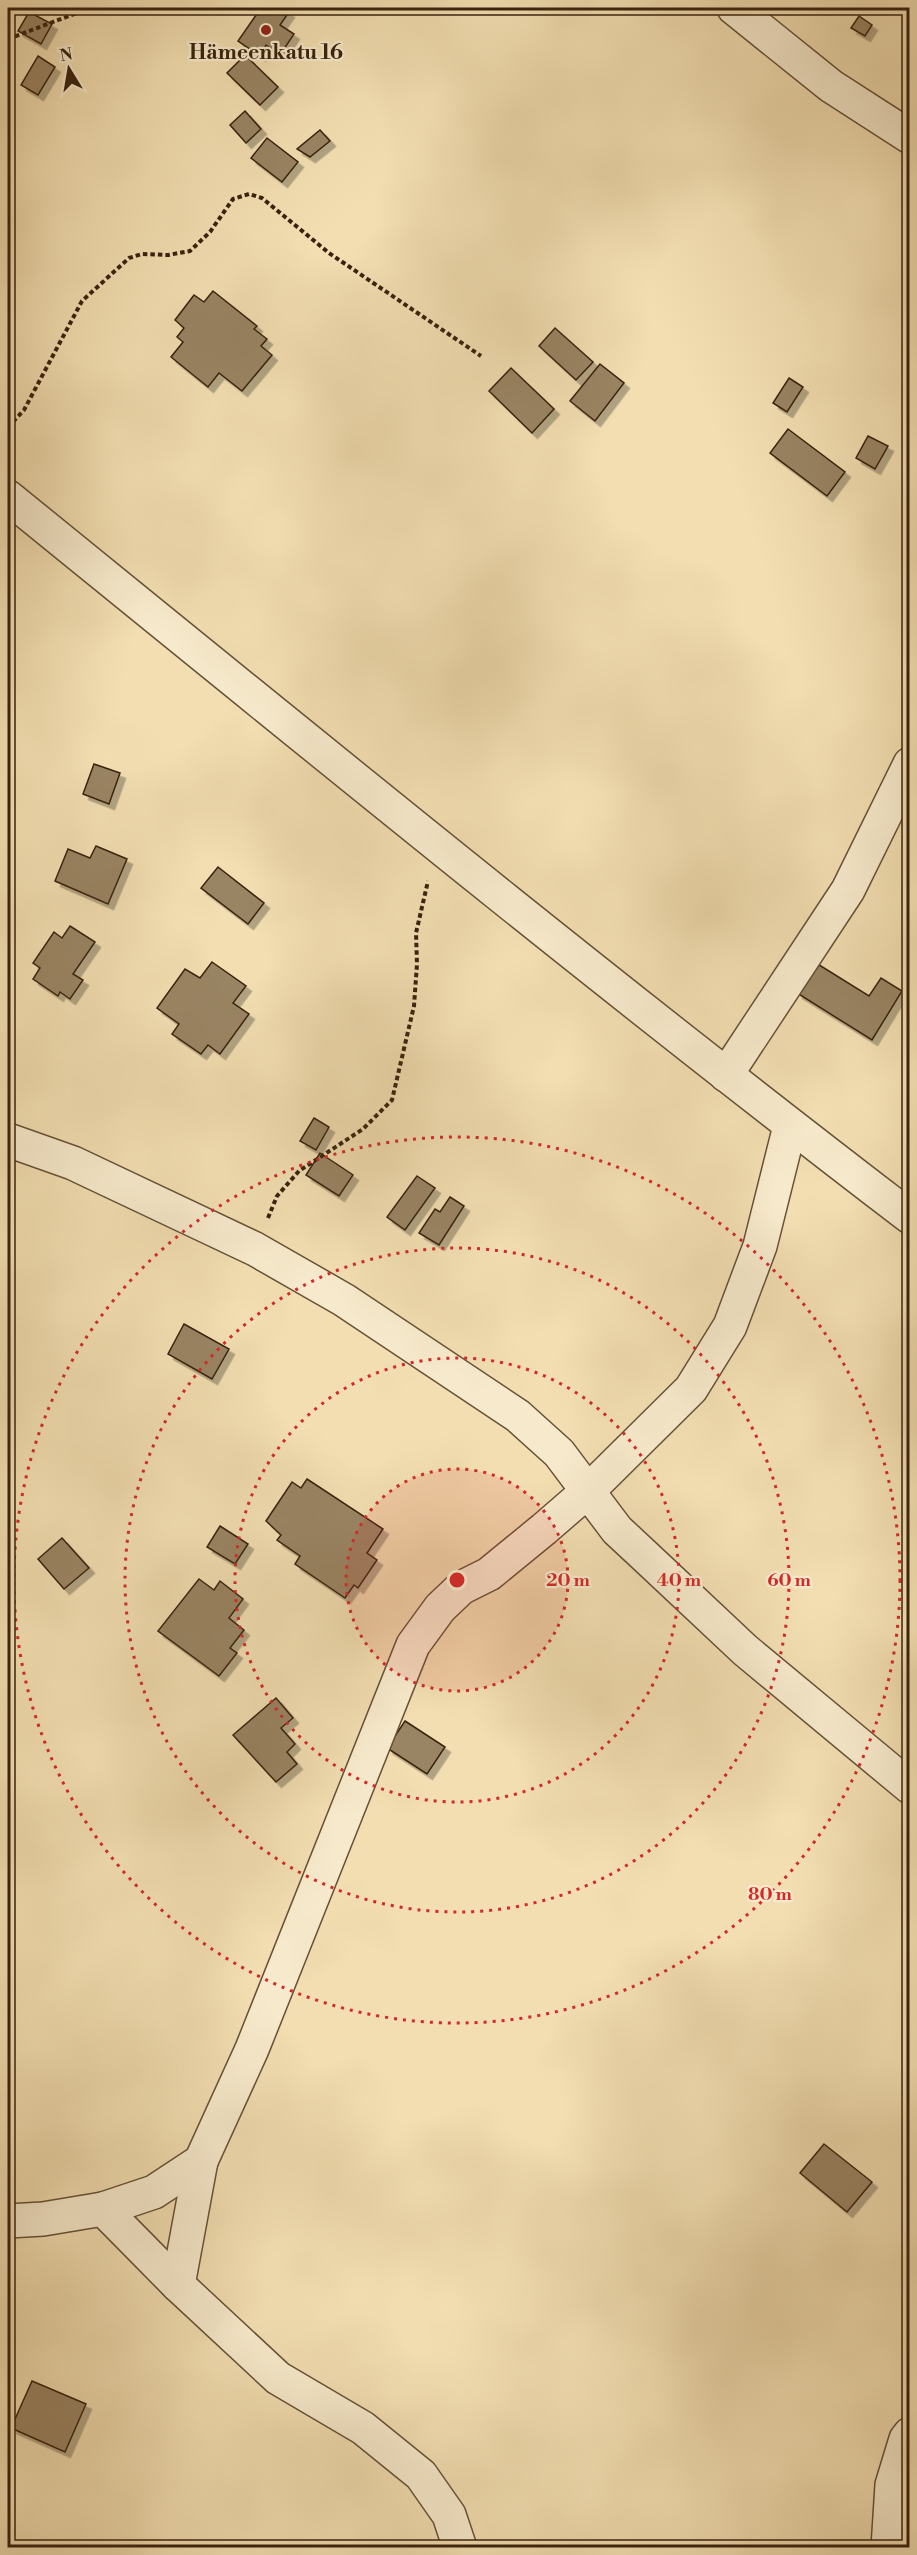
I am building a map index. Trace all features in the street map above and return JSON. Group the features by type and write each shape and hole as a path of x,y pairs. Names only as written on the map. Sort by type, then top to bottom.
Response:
{"street":[{"path":"734,8 831,86 909,138"},
{"path":"8,497 435,844 790,1126 909,1217"},
{"path":"726,1075 848,890 909,764"},
{"path":"177,2285 201,2161 252,2049 413,1644 440,1608 461,1588 489,1574 588,1490 691,1389 730,1326 760,1246 790,1126"},
{"path":"8,1140 73,1163 255,1249 344,1300 518,1416 559,1452 617,1530 745,1650 909,1787"},
{"path":"8,2222 44,2219 102,2209 154,2192 201,2161"},
{"path":"102,2209 177,2285 278,2378 363,2428 421,2475 449,2515 460,2547"},
{"path":"888,2547 892,2485 909,2434"}],"path":[{"path":"8,39 90,8"},
{"path":"8,427 24,410 82,301 129,258 142,254 168,255 190,251 210,232 233,199 249,194 262,198 329,253 481,356"},
{"path":"255,1249 277,1196 299,1171 363,1129 392,1100 414,1006 417,964 416,933 435,844"}],"building":[{"name":"Hämeenkatu 16","path":"261,8 282,8 289,12 280,25 294,34 280,55 266,45 260,56 238,41"},
{"path":"29,12 52,24 41,44 18,31"},
{"path":"859,16 872,25 865,36 851,28"},
{"path":"245,55 278,87 260,105 227,73"},
{"path":"38,56 55,67 38,95 21,85"},
{"path":"245,111 261,129 246,143 230,125"},
{"path":"320,130 330,141 310,157 297,149"},
{"path":"267,138 298,162 282,182 251,158"},
{"path":"213,291 257,326 254,329 267,339 261,346 272,355 242,391 219,373 208,387 171,357 183,342 177,337 184,328 175,320 194,295 204,302"},
{"path":"555,328 593,362 576,380 539,346"},
{"path":"600,364 624,383 595,421 570,401"},
{"path":"511,368 554,409 532,433 489,391"},
{"path":"789,378 803,387 787,412 773,403"},
{"path":"788,429 845,472 827,496 770,453"},
{"path":"868,436 888,446 875,469 856,458"},
{"path":"94,764 120,773 109,804 83,794"},
{"path":"96,846 127,859 108,904 55,881 68,849 90,858"},
{"path":"218,867 264,903 248,924 201,888"},
{"path":"70,926 95,942 73,974 83,980 70,999 60,992 58,996 33,979 40,968 33,963 54,932 62,938"},
{"path":"212,962 246,986 233,1003 249,1014 220,1054 208,1045 201,1054 172,1034 179,1024 157,1008 185,969 200,978"},
{"path":"816,963 869,996 881,978 902,991 872,1040 797,993"},
{"path":"314,1118 329,1127 316,1150 300,1141"},
{"path":"320,1153 353,1175 339,1196 306,1175"},
{"path":"417,1176 435,1188 405,1230 387,1217"},
{"path":"450,1197 464,1206 439,1245 419,1233 435,1209 440,1212"},
{"path":"184,1324 229,1349 212,1379 168,1354"},
{"path":"307,1479 383,1529 367,1553 377,1560 358,1588 354,1585 345,1598 295,1564 300,1556 277,1540 281,1535 266,1521 292,1482 301,1488"},
{"path":"220,1526 248,1544 235,1564 207,1547"},
{"path":"62,1538 89,1568 64,1589 38,1559"},
{"path":"199,1579 214,1590 220,1581 243,1599 229,1618 244,1630 230,1648 237,1653 219,1676 158,1631"},
{"path":"276,1698 293,1718 281,1728 295,1744 287,1752 297,1764 276,1782 233,1735"},
{"path":"405,1721 445,1747 427,1774 387,1748"},
{"path":"824,2144 872,2182 847,2212 800,2173"},
{"path":"32,2381 86,2404 65,2452 11,2428"}],"place":[{"name":"Hämeenkatu 16","path":"266,30"}]}
